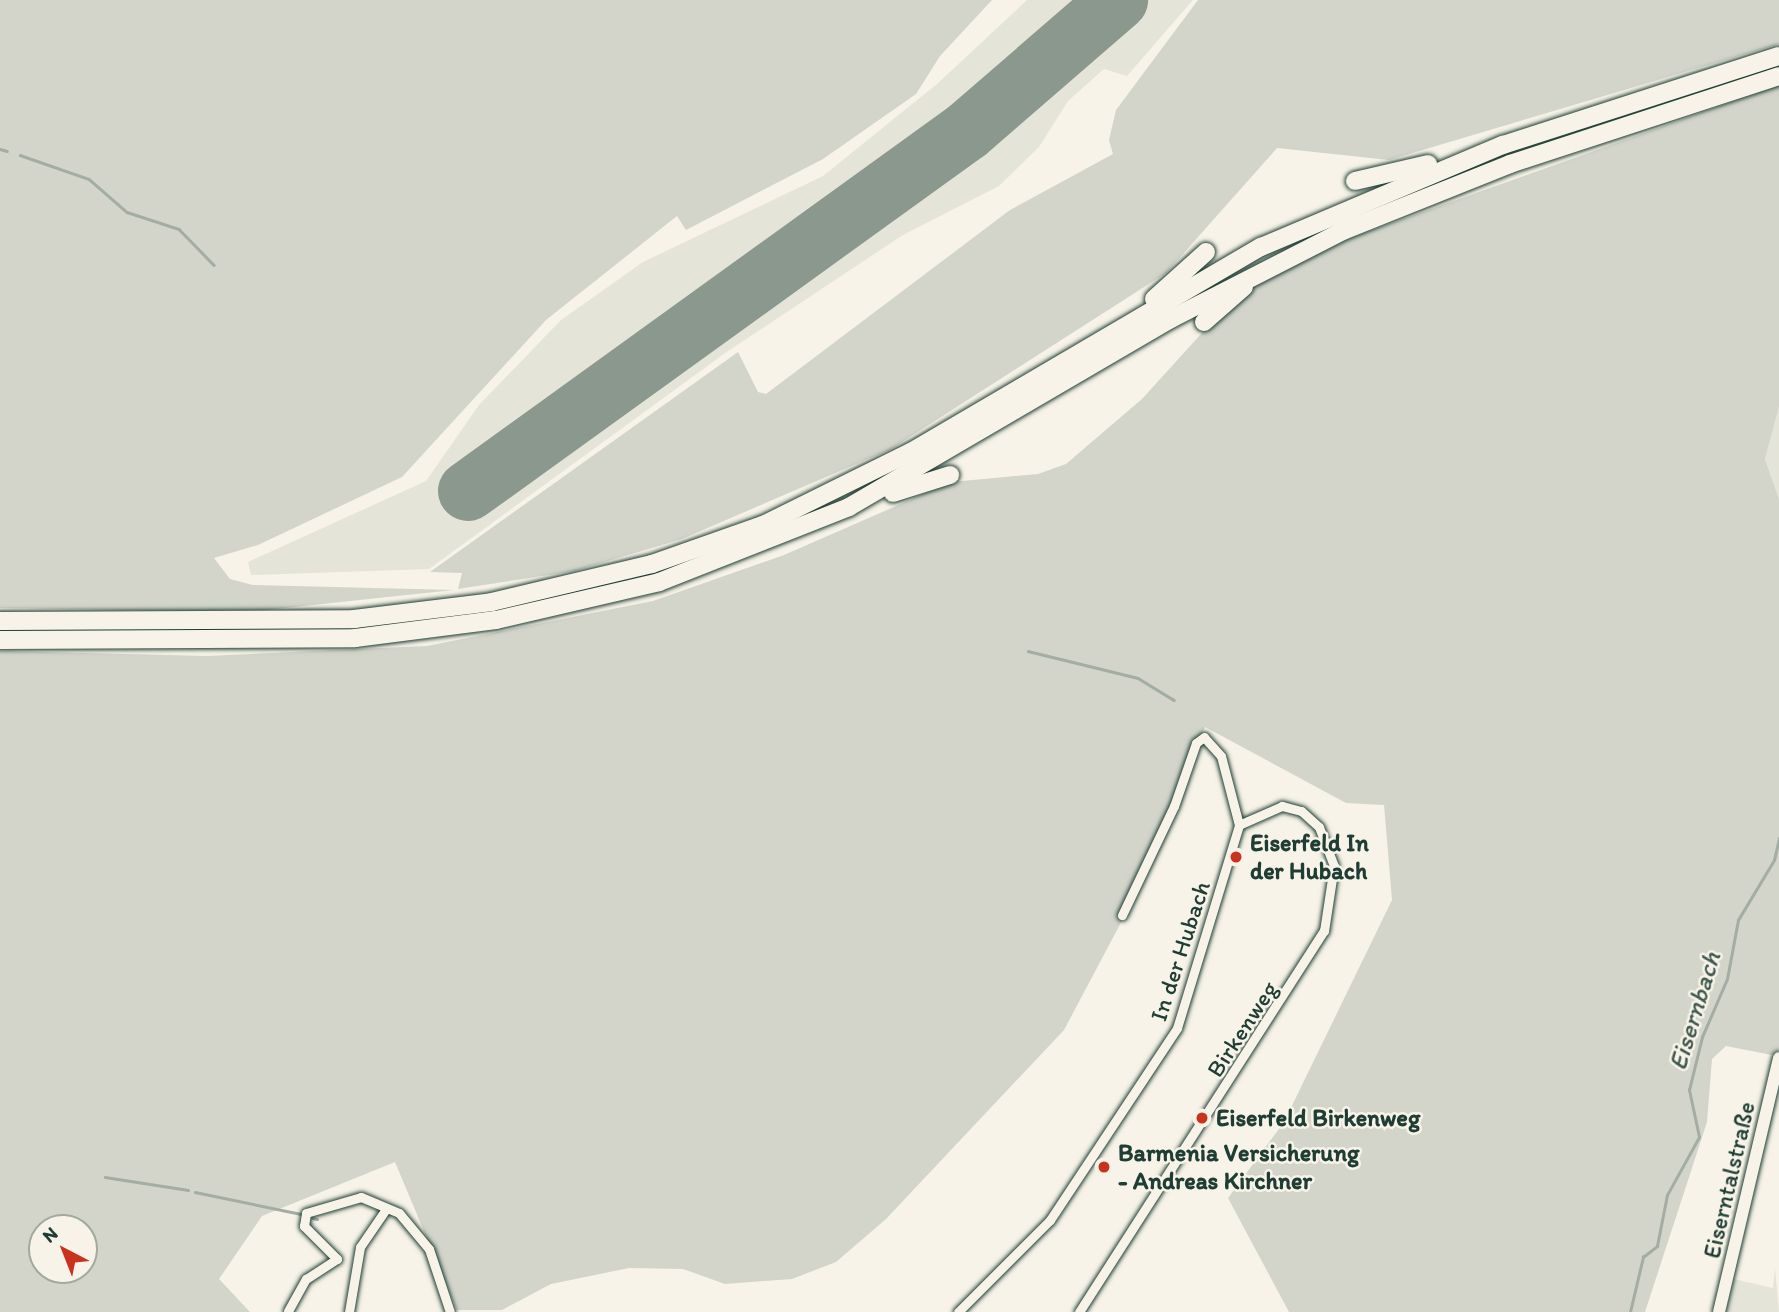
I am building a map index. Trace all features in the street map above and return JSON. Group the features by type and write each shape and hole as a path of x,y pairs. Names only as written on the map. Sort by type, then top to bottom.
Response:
{"highway":[{"path":"1355,181 1503,145 1779,56"},
{"path":"849,507 1267,267 1415,200 1779,76"},
{"path":"0,621 354,619 492,602 585,581 710,544 839,489 1261,247 1503,145"},
{"path":"1105,336 1206,252"},
{"path":"1205,322 1267,267"},
{"path":"0,640 276,642 496,620 659,582 849,507 950,475"}],"main road":[{"name":"Eiserntalstraße","path":"1719,1312 1779,1058"}],"street":[{"path":"1122,915 1199,738 1209,739 1222,756 1239,825"},
{"name":"Birkenweg","path":"1079,1312 1324,931 1334,866 1319,827 1301,811 1282,806 1239,825"},
{"name":"In der Hubach","path":"958,1312 1050,1220 1169,1045 1239,825"},
{"path":"288,1311 306,1279 337,1259 304,1226 306,1213 361,1197 379,1199 386,1209 400,1213 429,1249 450,1312"},
{"path":"349,1312 360,1247 386,1209"}],"shaded area":[{"path":"0,0 992,0 940,56 916,94 823,159 686,230 677,216 546,320 402,477 258,545 214,558 230,579 253,585 454,590 248,612 0,608"},
{"path":"1027,0 1193,0 1127,76 1104,69 1068,101 1039,147 999,186 903,235 728,351 429,569 251,575 248,562 426,481 479,405 561,320 643,262 823,176 937,84"},
{"path":"1198,0 1779,0 1779,44 1389,160 1277,148 1166,273 891,449 682,539 574,571 458,589 462,573 430,572 738,352 758,392 766,394 1010,210 1113,154 1109,140 1116,110"},
{"path":"1779,85 1779,407 1765,459 1779,499 1779,1048 1777,1056 1726,1046 1712,1059 1707,1122 1645,1312 1289,1312 1228,1198 1284,1122 1392,900 1384,805 1346,803 1205,727 1143,881 1064,1030 886,1219 836,1262 792,1279 725,1284 683,1269 629,1268 551,1284 502,1310 457,1310 395,1162 262,1216 219,1279 250,1312 0,1312 0,651 207,656 427,646 653,601 784,555 951,482 1038,474 1066,464 1142,399 1240,291 1339,242"},
{"path":"1779,407 1779,499 1765,459"},
{"path":"1775,1268 1779,1312 1726,1312 1734,1279 1773,1288"}],"waterway":[{"path":"0,149 7,151"},
{"path":"20,155 89,179 127,212 179,229 214,265"},
{"path":"1028,651 1138,678 1174,700"},
{"name":"Eisernbach","path":"1630,1312 1643,1257 1657,1246 1667,1195 1699,1137 1689,1090 1702,1037 1727,979 1738,920 1774,860 1779,839"},
{"path":"105,1177 188,1190"},
{"path":"195,1192 301,1214"},
{"path":"313,1218 317,1219"}],"runway":[{"path":"468,491 967,131 1118,0"}],"place":[{"name":"Eiserfeld In der Hubach","path":"1236,857"},
{"name":"Eiserfeld Birkenweg","path":"1202,1118"},
{"name":"Barmenia Versicherung - Andreas Kirchner","path":"1104,1167"}]}
